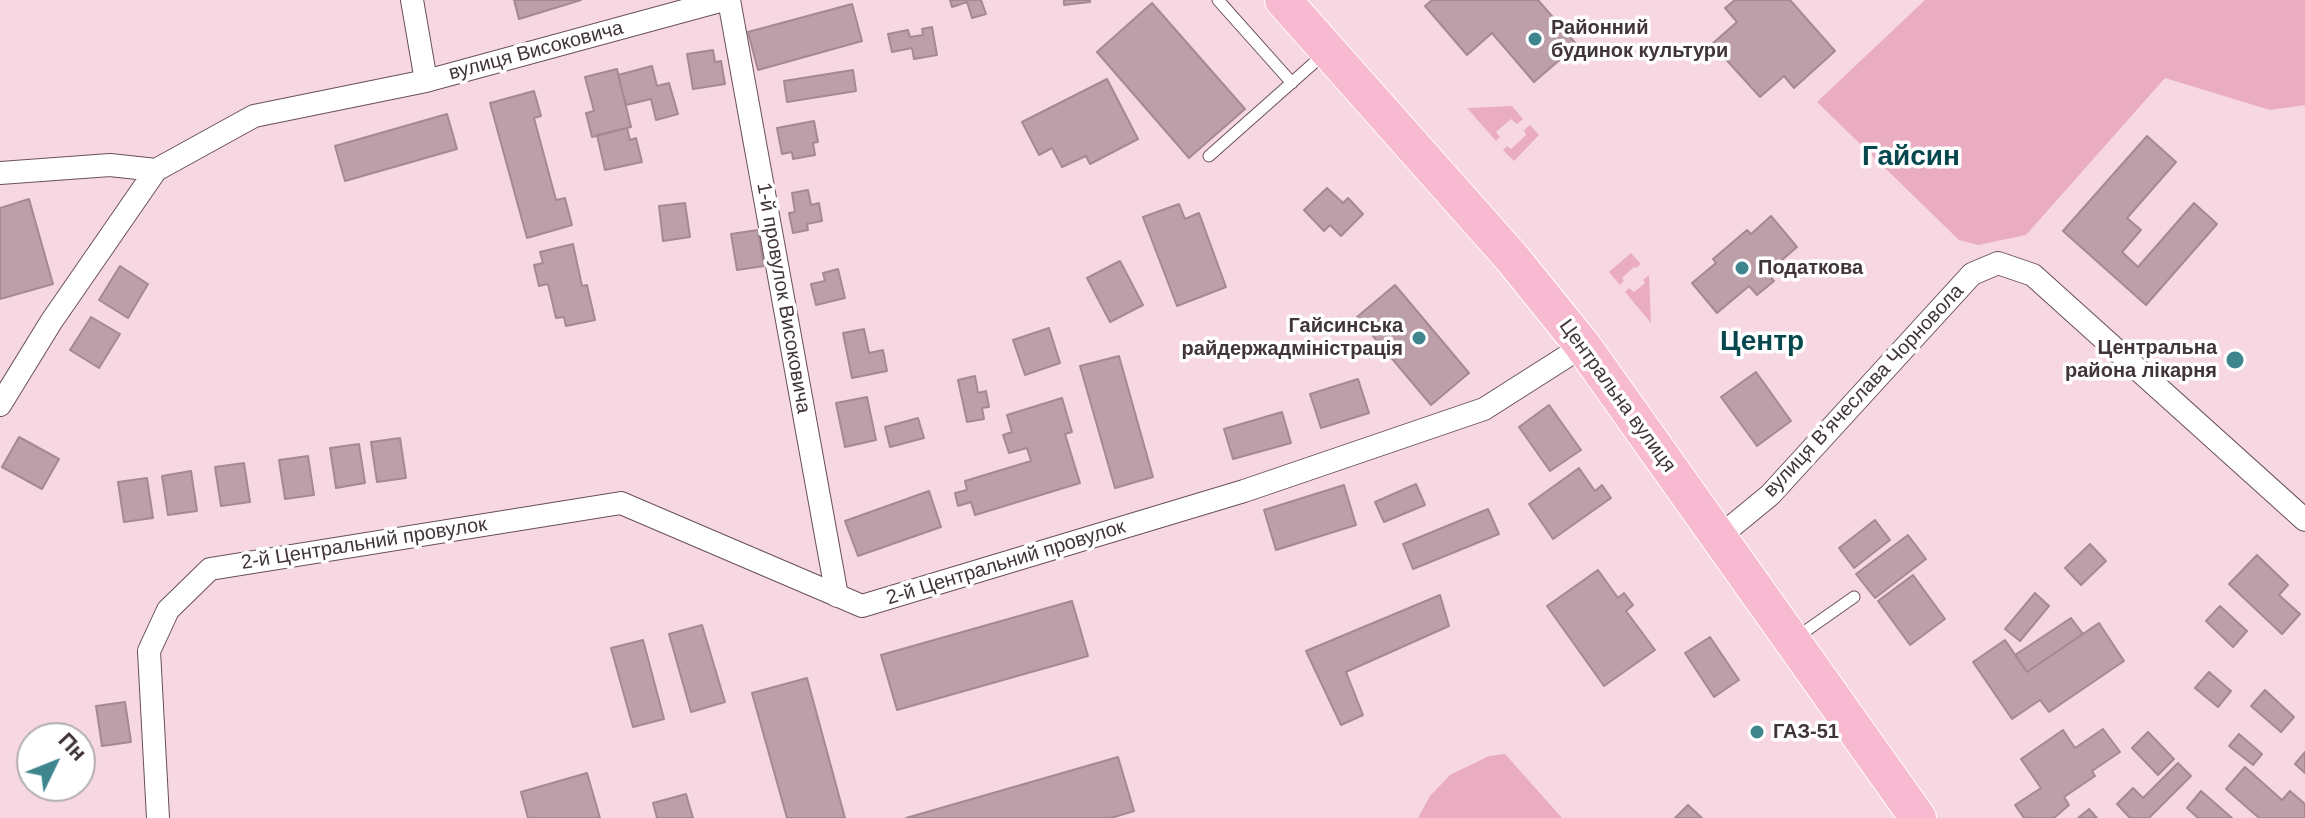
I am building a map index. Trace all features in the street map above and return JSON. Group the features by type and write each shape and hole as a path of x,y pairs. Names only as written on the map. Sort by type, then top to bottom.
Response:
{"highway":[{"name":"Центральна вулиця","path":"1283,0 1512,258 1583,346 1918,818"}],"street":[{"name":"вулиця Високовича","path":"412,0 426,81 727,0"},
{"name":"1-й провулок Високовича","path":"727,0 837,596"},
{"path":"0,405 51,322 156,170 254,116 426,81"},
{"path":"0,173 110,165 156,170"},
{"name":"вулиця Вʼячеслава Чорновола","path":"1720,536 1770,495 1972,274 1998,263 2033,275 2305,520"},
{"name":"2-й Центральний провулок","path":"158,818 149,651 168,610 210,569 621,503 862,606 1244,491 1484,409 1583,346"}],"lane":[{"path":"1218,0 1292,83"},
{"path":"1209,156 1328,51"},
{"path":"1793,639 1854,597"}],"shaded area":[{"path":"1925,0 2305,0 2305,105 2270,110 2165,78 2026,235 1978,245 1959,240 1817,102"},
{"path":"1512,106 1523,119 1517,124 1511,119 1496,132 1500,137 1496,141 1467,108"},
{"path":"1530,125 1539,135 1514,161 1503,150 1507,146 1511,149 1526,135 1524,130"},
{"path":"1631,253 1641,264 1622,278 1624,281 1620,285 1609,272"},
{"path":"1649,275 1651,323 1625,292 1629,288 1634,292"},
{"path":"1505,754 1562,818 1418,818 1430,796 1450,775 1489,756"}],"building":[{"path":"514,0 581,0 519,19"},
{"path":"950,0 981,0 986,14 972,18 967,2 952,7"},
{"path":"1064,0 1090,0 1090,2 1064,5"},
{"name":"Районний будинок культури","path":"1432,0 1538,0 1577,45 1534,82 1492,33 1467,55 1425,6"},
{"path":"1735,0 1790,0 1835,51 1794,88 1784,76 1760,97 1712,44 1737,22 1725,8"},
{"path":"1152,3 1245,109 1189,158 1097,52"},
{"path":"852,4 862,41 758,70 748,32"},
{"path":"932,27 937,55 914,59 912,48 892,52 888,34 908,30 910,37 923,35 922,29"},
{"path":"713,50 715,62 721,61 725,84 693,89 687,54"},
{"path":"652,66 657,86 669,83 678,114 656,120 651,99 626,105 618,75"},
{"path":"617,69 631,127 592,137 586,113 594,111 585,77"},
{"path":"853,70 856,91 787,102 784,81"},
{"path":"1107,79 1138,139 1090,164 1086,156 1062,167 1052,148 1039,155 1022,122"},
{"path":"534,91 541,116 534,118 556,200 565,198 572,225 527,238 490,103"},
{"path":"447,114 457,149 345,181 335,146"},
{"path":"814,121 818,142 813,143 815,155 793,159 792,152 782,154 777,128"},
{"path":"627,128 630,140 636,138 642,162 605,170 597,135"},
{"path":"2147,136 2176,162 2127,218 2141,230 2122,252 2138,267 2194,203 2217,224 2146,305 2063,231"},
{"path":"1327,188 1343,203 1348,198 1363,214 1341,236 1330,225 1324,231 1304,210"},
{"path":"808,190 811,205 819,203 822,221 807,224 808,230 793,233 789,213 795,212 792,193"},
{"path":"29,199 53,284 0,299 0,208"},
{"path":"685,203 690,237 663,241 659,206"},
{"path":"1179,204 1185,219 1199,213 1226,287 1177,306 1143,217"},
{"name":"Податкова","path":"1771,216 1797,247 1767,273 1774,281 1757,295 1749,286 1717,313 1692,283 1716,263 1713,259 1747,230 1751,234"},
{"path":"758,230 764,266 737,270 731,234"},
{"path":"573,244 582,286 587,285 595,320 566,326 564,317 556,318 548,284 539,286 534,265 543,263 540,252"},
{"path":"1120,261 1143,305 1110,322 1087,278"},
{"path":"120,266 148,284 128,318 99,300"},
{"path":"838,269 845,298 816,305 811,284 825,281 823,273"},
{"path":"1395,285 1469,373 1431,405 1357,317"},
{"path":"91,317 120,334 99,368 70,350"},
{"path":"1049,328 1060,363 1025,375 1013,340"},
{"path":"864,329 869,353 883,350 887,371 852,378 843,333"},
{"path":"1119,356 1153,477 1115,488 1080,366"},
{"path":"1756,372 1791,421 1757,446 1721,397"},
{"path":"975,376 978,393 986,391 989,407 982,408 984,419 967,422 958,380"},
{"path":"1358,379 1369,413 1321,428 1310,394"},
{"path":"867,397 876,440 845,447 836,403"},
{"path":"1062,398 1072,432 1065,434 1080,483 975,515 971,502 958,506 955,493 967,490 965,481 1031,461 1027,448 1009,453 1003,435 1012,432 1007,415"},
{"path":"1549,405 1581,450 1550,471 1519,427"},
{"path":"1282,412 1291,443 1233,459 1224,429"},
{"path":"918,418 924,438 890,447 885,427"},
{"path":"19,437 59,459 42,489 2,467"},
{"path":"400,438 406,478 377,482 371,442"},
{"path":"359,444 365,483 336,488 330,448"},
{"path":"308,456 314,495 285,499 279,460"},
{"path":"244,463 250,502 221,506 215,467"},
{"path":"1579,468 1595,491 1602,485 1611,498 1553,539 1529,504"},
{"path":"191,471 197,511 168,515 162,476"},
{"path":"147,478 153,518 124,522 118,482"},
{"path":"1416,484 1425,505 1384,522 1375,502"},
{"path":"1344,485 1356,525 1276,550 1264,510"},
{"path":"929,491 941,527 858,556 845,521"},
{"path":"1488,509 1499,534 1413,569 1403,544"},
{"path":"1875,520 1890,540 1854,568 1839,548"},
{"path":"1908,535 1926,559 1875,598 1856,574"},
{"path":"2090,544 2106,561 2081,585 2065,568"},
{"path":"2257,555 2288,585 2279,595 2300,614 2282,634 2229,584"},
{"path":"1598,570 1618,598 1624,593 1633,605 1626,611 1655,650 1604,686 1547,606"},
{"path":"1913,575 1945,619 1910,645 1878,601"},
{"path":"2035,593 2049,606 2020,641 2005,629"},
{"path":"1440,595 1449,626 1346,672 1363,715 1341,725 1306,651"},
{"path":"1072,601 1088,656 897,710 881,655"},
{"path":"2220,606 2247,631 2233,647 2206,621"},
{"path":"2071,618 2083,634 2027,672 2015,655"},
{"path":"2099,623 2124,661 2049,712 2040,700 2012,719 1973,662 2005,640 2027,672"},
{"path":"702,625 725,702 691,712 669,634"},
{"path":"1710,637 1739,680 1714,697 1685,653"},
{"path":"643,640 664,719 633,727 611,648"},
{"path":"2209,672 2231,691 2218,707 2195,688"},
{"path":"807,678 845,818 787,818 752,693"},
{"path":"2265,690 2294,717 2281,732 2251,706"},
{"path":"125,702 131,742 102,746 96,706"},
{"path":"2103,729 2120,752 2092,771 2095,776 2064,797 2069,805 2054,818 2024,818 2015,805 2041,788 2021,759 2063,730 2075,748"},
{"path":"2148,732 2174,759 2158,775 2132,748"},
{"path":"2239,734 2262,754 2253,765 2229,746"},
{"path":"2305,752 2305,773 2295,764"},
{"path":"1118,757 1134,811 1111,818 906,818"},
{"path":"2178,763 2191,776 2149,818 2130,818 2117,804 2133,788 2143,798"},
{"path":"2245,767 2282,800 2290,791 2305,804 2305,818 2259,818 2226,789"},
{"path":"587,773 600,818 528,818 521,792"},
{"path":"2201,791 2232,818 2198,818 2187,808"},
{"path":"686,794 693,818 657,818 653,803"},
{"path":"1688,805 1702,818 1675,818"},
{"path":"2089,809 2097,818 2078,818"}],"place":[{"name":"Районний будинок культури","path":"1535,39"},
{"name":"Податкова","path":"1742,268"},
{"name":"Гайсинська райдержадміністрація","path":"1419,338"},
{"name":"Центральна района лікарня","path":"2235,360"},
{"name":"ГАЗ-51","path":"1757,732"}],"district":[{"name":"Гайсин","path":"1911,157"},
{"name":"Центр","path":"1762,342"}]}
